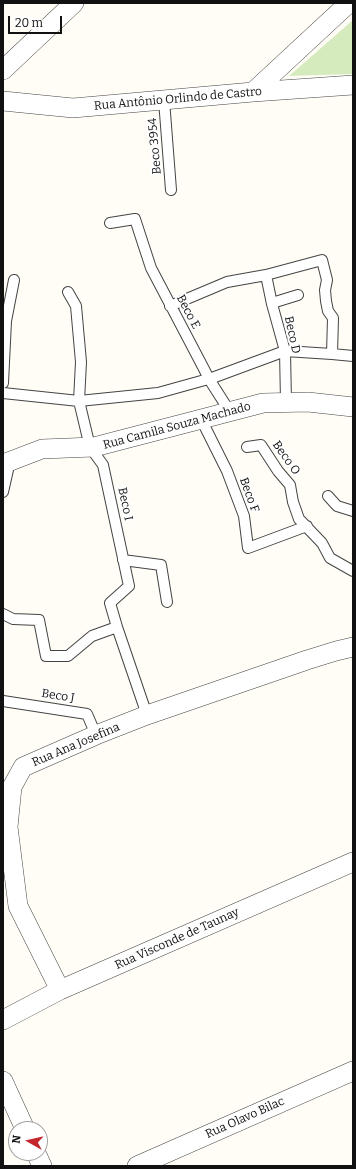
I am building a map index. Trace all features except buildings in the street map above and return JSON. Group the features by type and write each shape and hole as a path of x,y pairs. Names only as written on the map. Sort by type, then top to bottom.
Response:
{"street":[{"path":"3,70 74,3"},
{"path":"253,92 350,3"},
{"name":"Rua Antônio Orlindo de Castro","path":"3,101 73,108 253,92 353,86"},
{"name":"Rua Camila Souza Machado","path":"6,463 42,449 94,447 263,403 308,402 353,407"},
{"name":"Rua Ana Josefina","path":"60,990 18,906 8,827 12,787 23,767 96,735 147,716 314,658 353,647"},
{"name":"Rua Visconde de Taunay","path":"3,1020 60,990 353,862"},
{"name":"Rua Olavo Bilac","path":"137,1166 353,1071"},
{"path":"3,1081 21,1121"}],"lane":[{"name":"Beco 3954","path":"164,100 171,190"},
{"name":"Beco E","path":"110,223 135,219 151,268 208,379 230,412"},
{"path":"170,306 227,282 266,275 322,260 327,280 325,290 326,302 328,311 333,318 332,354"},
{"name":"Beco D","path":"266,275 285,351 286,402"},
{"path":"3,383 4,321 14,280"},
{"name":"Beco I","path":"68,292 76,306 81,362 79,401 90,447 103,465 129,586 110,603 147,716"},
{"path":"272,303 298,295"},
{"path":"3,393 79,401 158,393 208,379 285,351 353,356"},
{"name":"Beco F","path":"201,419 227,471 244,516 248,548 307,526"},
{"name":"Beco O","path":"247,447 261,445 290,486 293,502 299,518 322,543 330,558 353,571"},
{"path":"3,492 6,463"},
{"path":"328,496 337,506 353,511"},
{"path":"123,560 161,565 167,602"},
{"path":"3,614 12,618 39,620 46,656 68,656 92,636 117,628"},
{"name":"Beco J","path":"3,701 87,714 96,735"}],"green space":[{"path":"353,20 353,74 289,76"}]}
